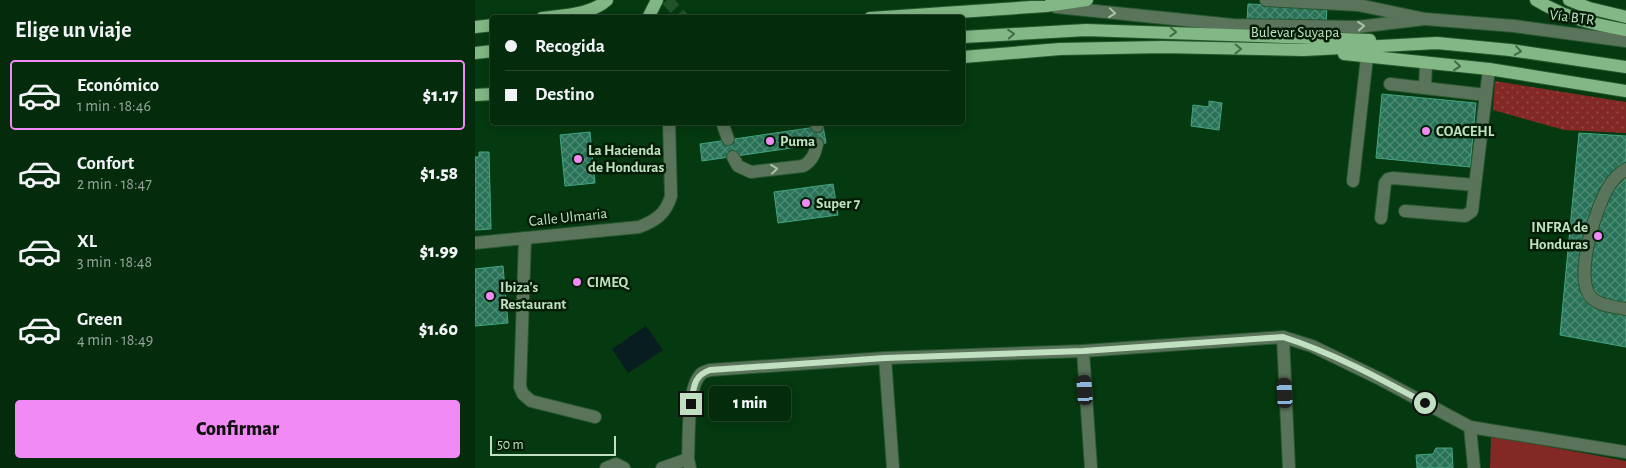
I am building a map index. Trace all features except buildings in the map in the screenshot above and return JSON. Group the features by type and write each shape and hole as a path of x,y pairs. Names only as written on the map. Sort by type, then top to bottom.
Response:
{"main road":[{"path":"558,15 591,9 607,0"},
{"path":"646,0 648,15"},
{"path":"650,15 657,0"},
{"path":"911,15 1046,6 1087,0"},
{"path":"1536,0 1553,10 1590,24 1626,30"},
{"path":"1569,0 1589,8 1626,17"},
{"path":"475,27 490,25"},
{"path":"965,37 1086,30 1276,35 1437,43"},
{"name":"Bulevar Suyapa","path":"965,56 1060,49 1153,47 1304,50 1437,43 1511,50 1626,67"},
{"path":"1304,50 1489,69 1626,91"},
{"path":"475,53 490,51"},
{"path":"475,95 490,94"}],"street":[{"name":"Vía BTR","path":"1266,0 1358,5 1425,19 1590,35 1626,41"},
{"name":"Vía BTR","path":"1046,6 1233,24 1357,27 1425,19"},
{"path":"1353,181 1367,57"},
{"path":"1425,87 1426,63"},
{"path":"1405,211 1465,216 1472,211 1489,69"},
{"path":"1390,84 1486,95"},
{"name":"Calle Ulmaria","path":"475,244 639,226 650,223 661,216 668,207 671,196 669,125"},
{"path":"723,125 728,139"},
{"path":"733,157 738,166 751,172 803,166 809,163 814,155 817,144"},
{"path":"1626,169 1611,182 1600,205 1589,241 1585,270 1586,288 1593,300 1626,309"},
{"path":"1381,218 1385,183 1388,179 1475,185"},
{"path":"525,238 521,387 523,394 531,401 595,417"},
{"path":"1283,337 1289,468"},
{"path":"662,468 689,464 691,404 695,383 701,374 710,370 885,358 1083,351 1283,337 1312,346 1380,379 1470,427 1626,452"},
{"path":"1083,351 1091,468"},
{"path":"885,358 893,468"},
{"path":"1470,427 1474,468"},
{"path":"606,468 616,464 625,468"}],"shaded area":[{"path":"1495,81 1626,102 1626,133 1564,130 1493,110"},
{"path":"1491,436 1626,461 1626,468 1490,468"}],"water":[{"path":"646,326 663,350 628,373 612,349"}],"tunnel":[{"path":"667,0 680,15"}],"place":[{"name":"COACEHL","path":"1426,131"},
{"name":"Puma","path":"770,141"},
{"name":"La Hacienda de Honduras","path":"578,159"},
{"name":"Super 7","path":"806,203"},
{"name":"INFRA de Honduras","path":"1598,236"},
{"name":"CIMEQ","path":"577,282"},
{"name":"Ibiza's Restaurant","path":"490,296"}],"route":[{"path":"691,404 695,383 701,374 710,370 885,358 1083,351 1283,337 1312,346 1425,403"}]}
